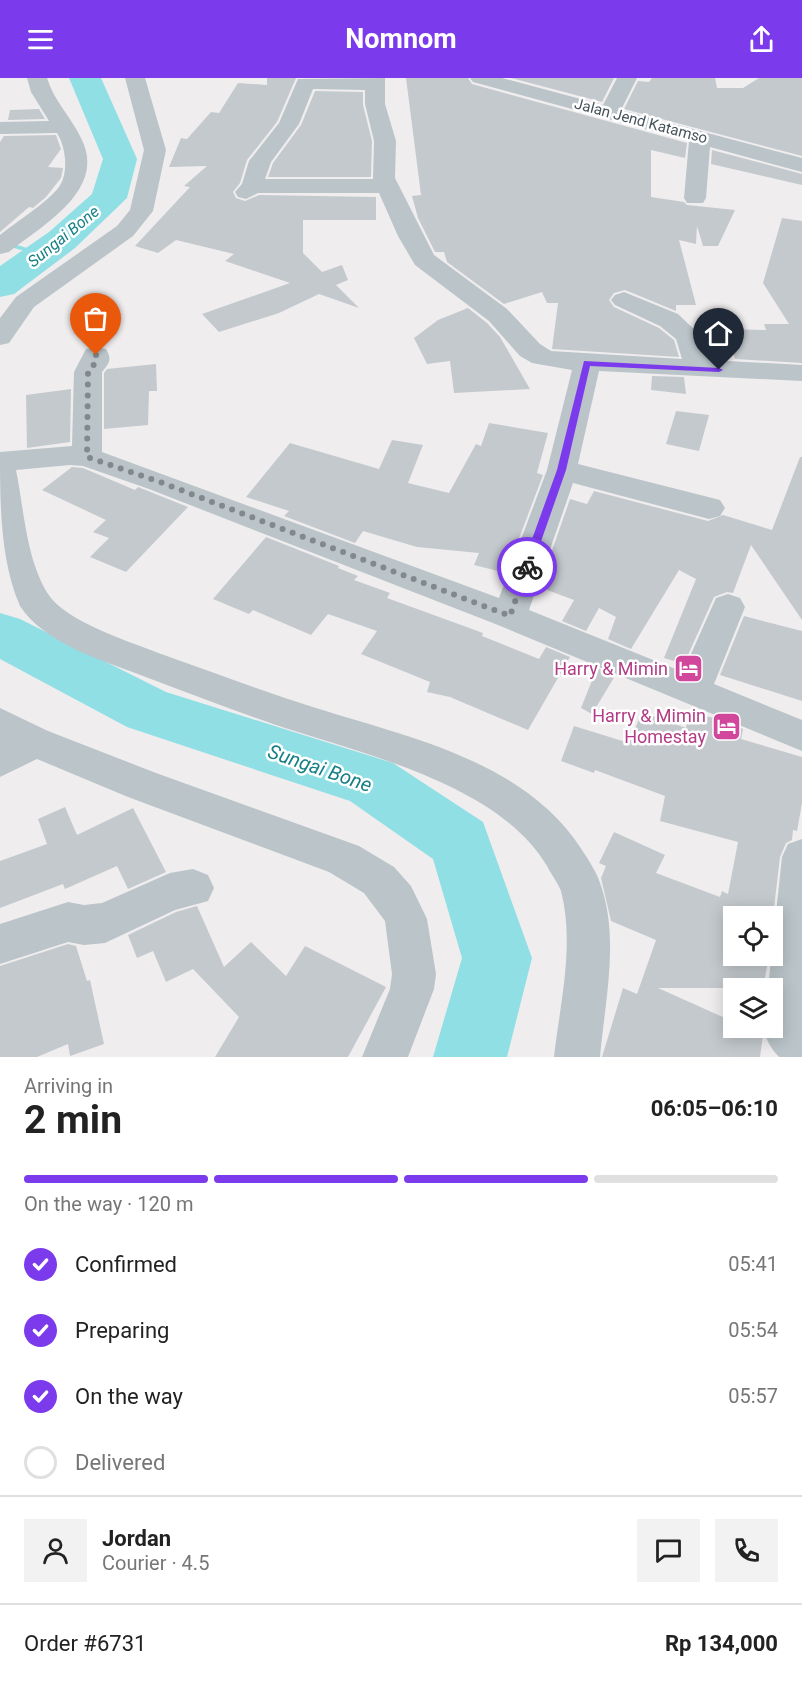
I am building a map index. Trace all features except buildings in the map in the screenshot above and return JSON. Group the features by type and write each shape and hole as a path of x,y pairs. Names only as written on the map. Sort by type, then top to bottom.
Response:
{"street":[{"path":"5,243 69,191 75,183 77,171 72,140 41,92 37,78"},
{"path":"0,337 25,302 125,231 141,211 155,150 135,78"},
{"name":"Jalan Jend Katamso","path":"483,78 802,165"},
{"path":"609,113 627,78"},
{"path":"388,186 249,189 260,162 289,124 304,83 375,81 375,104 385,141 384,178 388,186 410,236 424,260 498,315 530,350 551,359 587,363 802,373"},
{"path":"0,128 64,127"},
{"path":"695,198 700,137"},
{"path":"624,300 669,320 684,331 693,346 699,369"},
{"path":"87,457 88,372 96,362 96,355"},
{"path":"510,616 562,470 587,363"},
{"path":"577,1057 590,933 580,884 555,843 530,816 490,789 442,765 264,706 98,645 47,616 33,599 17,558 0,464 70,455 87,457 160,482 510,616 802,736"},
{"path":"562,470 709,508"},
{"path":"693,691 728,607"},
{"path":"0,723 35,742 344,859 379,880 396,900 406,920 414,974 412,989 385,1057"},
{"path":"0,761 35,742"},
{"path":"802,856 788,1032 802,1047"},
{"path":"0,944 68,922 84,925 105,923 170,892 193,888"}],"waterway":[{"name":"Sungai Bone","path":"0,285 62,240 109,198 120,159 85,78"},
{"path":"0,242 42,254"},
{"name":"Sungai Bone","path":"0,634 148,710 371,782 460,842 497,958 470,1057"}],"way so far":[{"path":"96,355 96,362 89,367 88,372 87,457 317,541 510,616 527,567"}],"place":[{"name":"Harry & Mimin","path":"689,669"},
{"name":"Harry & Mimin Homestay","path":"727,726"}],"route":[{"path":"527,567 562,470 576,402 587,363 719,370"}]}
